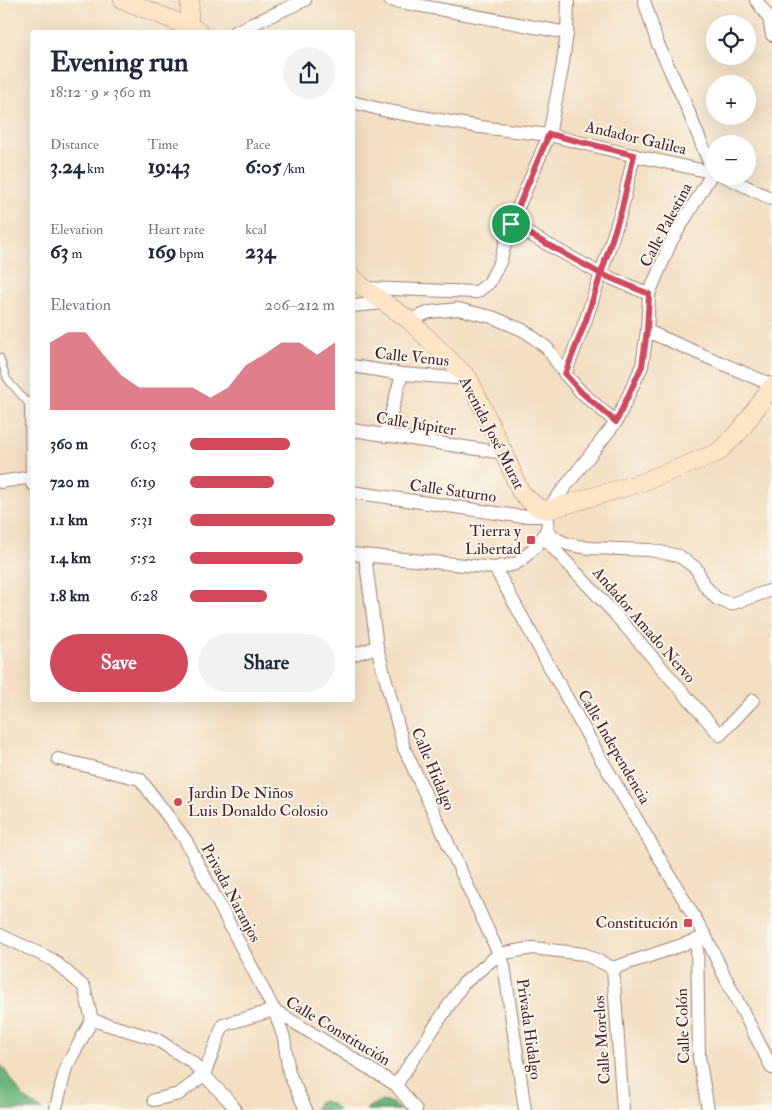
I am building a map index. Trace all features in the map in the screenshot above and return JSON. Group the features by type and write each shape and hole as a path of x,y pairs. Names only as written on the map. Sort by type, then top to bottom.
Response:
{"street":[{"path":"123,0 194,30"},
{"path":"190,0 194,30"},
{"path":"238,30 304,0"},
{"path":"390,0 567,33"},
{"path":"358,283 478,292 489,283 500,262 511,224 549,134 562,69 567,33 568,0"},
{"name":"Calle Palestina","path":"644,0 657,42 706,149"},
{"path":"756,0 769,18 772,35"},
{"name":"Andador Galilea","path":"355,103 387,111 480,127 549,134 706,171"},
{"path":"565,374 586,320 622,208 634,155"},
{"name":"Calle Palestina","path":"548,513 616,422 642,366 647,331 649,294 671,242 710,185"},
{"name":"Andador Galilea","path":"741,185 772,199"},
{"path":"511,224 601,274 649,294"},
{"name":"Avenida José Murat","path":"358,283 409,320 469,379 520,491 537,507 548,513"},
{"path":"355,306 384,302"},
{"path":"409,320 430,312 458,309 492,317 525,331 547,348 565,374 581,392 616,422"},
{"path":"359,555 495,568 515,564 531,552 545,534 548,513 640,483 717,452 740,431 772,385 647,331"},
{"name":"Calle Venus","path":"355,366 402,374 469,379"},
{"path":"385,436 402,374"},
{"name":"Calle Júpiter","path":"355,431 504,453"},
{"path":"0,482 30,479"},
{"name":"Calle Saturno","path":"355,492 517,516 548,513"},
{"path":"545,534 567,544 589,548 650,550 679,556 696,568 705,586 717,599 732,604 772,590"},
{"name":"Andador Amado Nervo","path":"545,534 720,735 752,700"},
{"name":"Calle Hidalgo","path":"359,555 377,647 404,748 499,954"},
{"name":"Calle Independencia","path":"495,568 702,939 723,973 772,1068"},
{"path":"355,654 377,647"},
{"name":"Privada Naranjos","path":"58,759 140,779 185,839 274,1010 284,1038 289,1073 306,1110"},
{"path":"0,935 53,960 84,987 92,1020 66,1067 56,1108"},
{"path":"613,968 702,939"},
{"name":"Calle Colón","path":"702,939 699,1056 708,1110"},
{"name":"Calle Constitución","path":"204,1075 223,1025 274,1010 396,1085 463,984 499,954 533,948 584,954 613,968"},
{"name":"Privada Hidalgo","path":"499,954 504,965 525,1110"},
{"name":"Calle Morelos","path":"613,968 623,1110"},
{"path":"92,1020 156,1039 192,1062 229,1101 235,1110"},
{"path":"154,1100 179,1094 204,1075"},
{"path":"396,1085 416,1110"}],"lane":[{"path":"0,357 7,379 30,403"}],"green space":[{"path":"0,1065 23,1097 42,1110 0,1110"},
{"path":"323,1101 332,1104 338,1110 316,1110 318,1103"},
{"path":"380,1101 393,1104 399,1110 366,1110"}],"place":[{"name":"Tierra y Libertad","path":"531,540"},
{"name":"Jardin De Niños Luis Donaldo Colosio","path":"178,802"},
{"name":"Constitución","path":"688,923"}],"route":[{"path":"511,224 549,134 634,155 622,208 601,274 649,294 647,331 642,366 616,422 581,392 565,374 601,274 511,224"}]}
